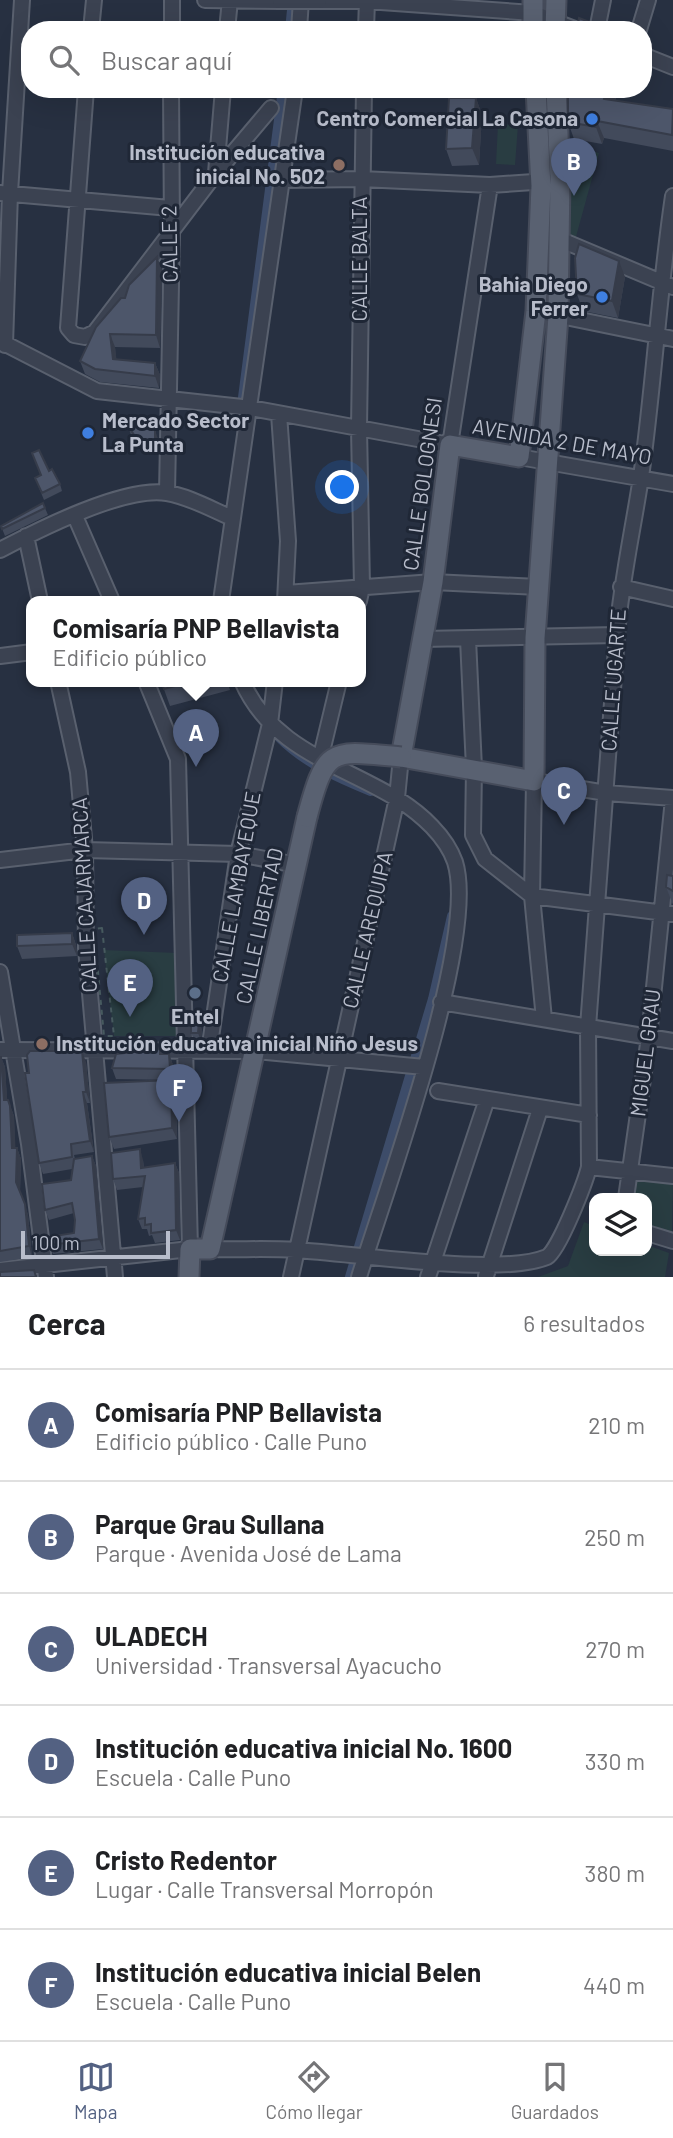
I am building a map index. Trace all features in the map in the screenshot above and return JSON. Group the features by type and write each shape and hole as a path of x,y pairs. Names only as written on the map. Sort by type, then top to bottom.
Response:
{"main road":[{"path":"555,21 556,0"},
{"path":"534,781 535,638 558,316 559,239 537,98"},
{"path":"519,457 550,181 555,98"},
{"name":"AVENIDA 2 DE MAYO","path":"450,445 519,457"},
{"name":"CALLE BOLOGNESI","path":"401,757 433,582 450,445"},
{"name":"CALLE LIBERTAD","path":"210,1250 307,817 319,773 327,761 337,754 354,752 474,768 534,781"},
{"path":"189,1277 190,1249 210,1250"}],"street":[{"path":"3,343 5,193 22,0"},
{"path":"92,21 94,0"},
{"path":"172,0 172,21"},
{"path":"205,0 439,3 533,14"},
{"path":"229,21 230,0"},
{"path":"300,21 301,0"},
{"path":"599,21 603,0"},
{"path":"642,21 648,0"},
{"path":"366,21 367,1"},
{"path":"652,59 673,67"},
{"path":"85,98 68,328 74,335 85,337 95,331 216,173 271,108"},
{"name":"CALLE 2","path":"167,493 172,231 171,98"},
{"path":"216,173 222,98"},
{"path":"222,596 245,407 284,180 294,98"},
{"name":"CALLE BALTA","path":"360,594 359,428 364,98"},
{"path":"284,180 361,179 490,185 550,181"},
{"name":"CALLE BOLOGNESI","path":"450,445 490,185"},
{"path":"5,193 76,197 170,208"},
{"name":"CALLE UGARTE","path":"589,1167 588,1027 621,587 666,338 673,196"},
{"path":"559,239 667,285"},
{"path":"536,311 666,338"},
{"name":"AVENIDA 2 DE MAYO","path":"3,343 97,391 245,407 450,445"},
{"path":"279,414 288,541 286,596"},
{"name":"AVENIDA 2 DE MAYO","path":"519,457 673,484"},
{"path":"0,550 93,508 134,495 167,493 232,518"},
{"path":"75,516 110,596"},
{"path":"26,537 39,596"},
{"path":"311,596 360,594 433,582 538,587"},
{"path":"621,587 673,599"},
{"path":"422,639 617,635"},
{"path":"468,639 474,768 473,835 491,865 532,896 667,912"},
{"path":"0,656 26,653"},
{"name":"CALLE CAJARMARCA","path":"59,687 78,772 85,850 86,948 116,1277"},
{"path":"0,1270 46,1271 113,1256 190,1249 178,759 148,687"},
{"path":"246,687 270,724 292,744 320,760 397,793 434,828 455,861 460,912 441,1002 371,1259 359,1277"},
{"name":"CALLE LAMBAYEQUE","path":"209,1051 238,854 270,724 274,687"},
{"path":"320,760 338,687"},
{"name":"CALLE BOLOGNESI","path":"397,793 401,757"},
{"path":"544,1019 532,896 534,781 606,793 673,799 667,865"},
{"name":"CALLE AREQUIPA","path":"291,1277 397,793"},
{"path":"0,860 85,850 238,854 297,865"},
{"path":"667,865 673,850"},
{"name":"MIGUEL GRAU","path":"627,1193 667,912 667,865"},
{"path":"0,972 6,1050 46,1271"},
{"path":"441,1002 673,1041"},
{"path":"6,1050 256,1051 424,1067"},
{"path":"438,1091 589,1115"},
{"path":"430,1271 487,1100"},
{"path":"486,1273 540,1109"},
{"path":"210,1250 297,1250 371,1259 430,1271 486,1273 533,1265 550,1256 558,1245 589,1167 673,1176"},
{"path":"652,1235 673,1241"}],"path":[{"path":"102,928 114,1036 104,1036 93,929 102,928"}],"green space":[{"path":"498,124 518,125 515,165 496,164"},
{"path":"565,146 599,153 574,244 559,239"},
{"path":"104,950 177,953 181,1036 114,1036"},
{"path":"637,1180 673,1182 672,1233 652,1226 652,1193 632,1193 633,1184"},
{"path":"584,1222 589,1224 589,1256 652,1256 652,1247 669,1253 665,1277 538,1277 568,1266"}],"building":[{"path":"449,98 476,98 472,148 446,149"},
{"path":"568,98 604,98 673,109 672,135 597,121 596,127 568,122"},
{"path":"579,244 619,261 612,301 577,294 575,258"},
{"path":"157,257 156,335 110,334 113,359 155,363 155,376 95,369 80,361 96,327 121,298 125,298 129,285"},
{"path":"128,426 155,430 155,442 137,439"},
{"path":"39,450 49,471 52,469 60,484 42,493 35,478 41,475 32,453"},
{"path":"43,503 45,508 2,529 1,526"},
{"path":"667,875 673,876 673,891 666,887"},
{"path":"72,933 72,944 17,946 17,935"},
{"path":"191,1020 199,1021 198,1033 191,1033"},
{"path":"160,1049 160,1054 169,1054 170,1069 112,1068 116,1054"},
{"path":"30,1051 82,1051 86,1092 83,1092 90,1141 71,1144 72,1157 39,1163 25,1073 29,1073 27,1055"},
{"path":"0,1057 4,1100 8,1100 10,1106 12,1148 17,1148 16,1182 25,1204 29,1246 0,1251"},
{"path":"171,1080 172,1128 109,1137 104,1083"},
{"path":"140,1149 141,1168 175,1163 176,1230 151,1233 151,1224 145,1225 145,1218 138,1219 145,1176 113,1179 111,1153"},
{"path":"92,1156 99,1239 49,1245 48,1237 74,1233 75,1220 72,1203 45,1210 42,1184 71,1180 74,1159"},
{"path":"34,1270 36,1277 0,1277 0,1272"}],"waterway":[{"path":"291,21 293,0"},
{"path":"241,413 282,98"},
{"path":"280,738 311,762 371,791"},
{"path":"350,1277 433,999 452,916"}],"place":[{"name":"Centro Comercial La Casona","path":"592,119"},
{"name":"Institución educativa inicial No. 502","path":"339,165"},
{"name":"Parque Grau Sullana","path":"574,196"},
{"name":"Bahia Diego Ferrer","path":"602,297"},
{"name":"Mercado Sector La Punta","path":"88,433"},
{"name":"Comisaría PNP Bellavista","path":"196,767"},
{"name":"ULADECH","path":"564,825"},
{"name":"Institución educativa inicial No. 1600","path":"144,935"},
{"name":"Entel","path":"195,993"},
{"name":"Cristo Redentor","path":"130,1017"},
{"name":"Institución educativa inicial Niño Jesus","path":"42,1044"},
{"name":"Institución educativa inicial Belen","path":"179,1122"}]}
